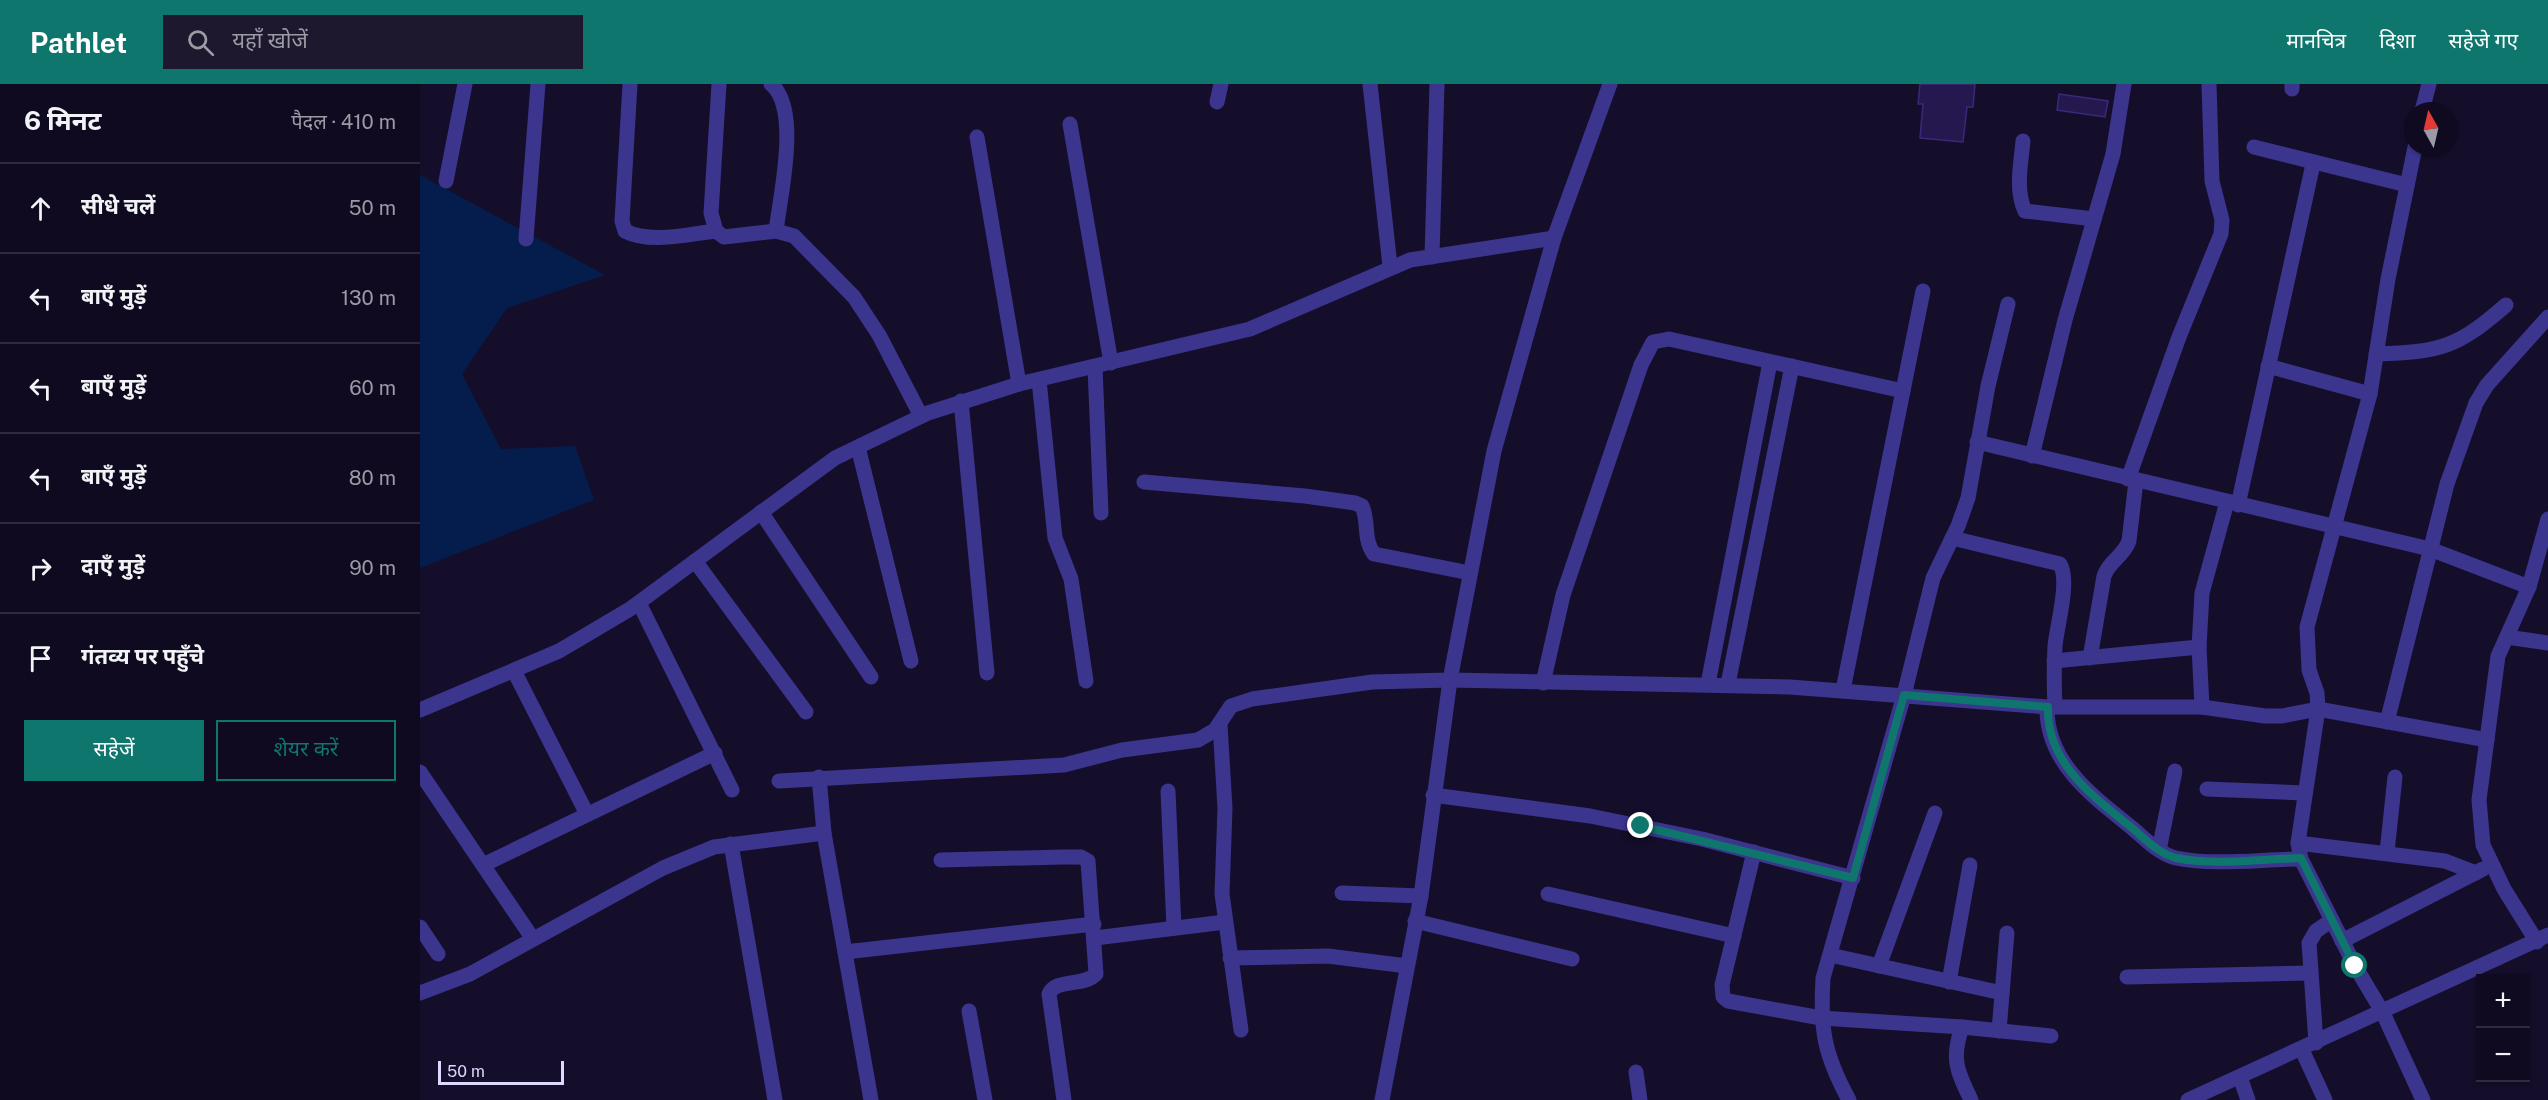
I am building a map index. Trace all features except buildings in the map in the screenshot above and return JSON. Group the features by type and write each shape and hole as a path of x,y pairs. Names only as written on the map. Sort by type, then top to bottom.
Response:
{"street":[{"path":"446,181 465,84"},
{"path":"526,238 538,84"},
{"path":"630,84 622,221 625,231 633,235 649,237 716,231"},
{"path":"719,84 711,213 716,231 724,237 776,231 794,236 854,297 879,335 921,416"},
{"path":"771,84 778,90 787,123 776,231"},
{"path":"1217,102 1221,84"},
{"path":"1370,84 1390,266"},
{"path":"1432,256 1437,84"},
{"path":"1382,1100 1421,896 1450,680 1494,451 1554,238 1610,84"},
{"path":"2032,456 2065,320 2117,136 2124,84"},
{"path":"2090,658 2104,576 2108,566 2125,551 2128,541 2132,480 2179,338 2221,234 2222,220 2212,181 2209,84"},
{"path":"2424,102 2429,84"},
{"path":"1070,124 1111,363"},
{"path":"977,137 1019,384"},
{"path":"2023,141 2019,182 2020,201 2025,211 2094,219"},
{"path":"2254,147 2313,164 2407,185"},
{"path":"2413,156 2370,394 2307,627 2309,670 2317,693 2318,709 2304,794 2299,851 2342,941 2383,1013 2422,1100"},
{"path":"2202,707 2199,647 2202,593 2232,504 2268,366 2313,164"},
{"path":"420,710 559,651 639,603 836,458 921,416 961,401 1019,384 1250,329 1390,266 1432,256 1554,238"},
{"path":"1843,690 1923,291"},
{"path":"1849,1100 1834,1071 1823,1040 1821,1018 1823,978 1904,695 1933,578 1968,498 1977,442 2008,304"},
{"path":"2376,354 2420,352 2442,347 2477,331 2506,305"},
{"path":"2386,722 2447,484 2476,403 2487,385 2548,317"},
{"path":"1543,683 1563,595 1647,350 1653,342 1669,339 1903,391"},
{"path":"1708,684 1770,362"},
{"path":"1728,684 1792,366"},
{"path":"2268,366 2370,394"},
{"path":"1095,367 1101,513"},
{"path":"1039,380 1055,538 1071,579 1086,681"},
{"path":"961,401 987,673"},
{"path":"1977,442 2430,549 2529,587"},
{"path":"858,447 911,661"},
{"path":"1144,482 1305,496 1355,503 1362,506 1365,512 1368,541 1374,554 1470,573"},
{"path":"1746,490 1767,494"},
{"path":"761,512 870,676"},
{"path":"2188,1100 2542,939 2491,865 2483,845 2479,822 2479,800 2498,656 2529,587 2548,519"},
{"path":"1952,538 2060,564 2064,570 2049,734 2072,775 2090,794 2159,850 2173,857 2195,861 2299,851 2387,852 2445,861 2476,873"},
{"path":"695,561 806,712"},
{"path":"639,603 732,790"},
{"path":"2507,637 2548,643"},
{"path":"2054,662 2199,647"},
{"path":"514,671 586,814"},
{"path":"779,781 1064,765 1122,750 1198,740 1220,725 1231,706 1252,699 1372,682 1450,680 1728,684 1843,690 2051,707 2202,707 2282,716 2318,709 2487,740"},
{"path":"1220,725 1225,808 1222,885 1240,1030"},
{"path":"483,865 715,753"},
{"path":"2159,850 2175,771"},
{"path":"420,772 533,939"},
{"path":"819,777 824,833 871,1100"},
{"path":"2387,852 2396,777"},
{"path":"2207,789 2304,794"},
{"path":"1168,791 1174,928"},
{"path":"1433,795 1590,816 1754,852 1853,878"},
{"path":"1879,966 1935,813"},
{"path":"420,993 470,974 663,868 714,847 824,833"},
{"path":"731,844 775,1100"},
{"path":"1754,852 1722,985 1723,997 1728,1001 1821,1018 1962,1027 2051,1036"},
{"path":"941,860 1080,857 1088,861 1095,931 1096,974 1085,982 1056,986 1049,994 1064,1100"},
{"path":"1949,982 1970,865"},
{"path":"2342,941 2491,865"},
{"path":"1342,893 1421,896"},
{"path":"1548,894 1734,936"},
{"path":"1415,921 1572,959"},
{"path":"2316,1043 2308,950 2311,937 2332,921"},
{"path":"845,952 1095,931 1174,928 1226,922"},
{"path":"420,927 438,954"},
{"path":"1999,1031 2007,933"},
{"path":"1830,955 2002,993"},
{"path":"1230,958 1328,956 1407,966"},
{"path":"2127,977 2310,972"},
{"path":"969,1011 985,1100"},
{"path":"1962,1027 1954,1049 1956,1063 1971,1100"},
{"path":"2302,1050 2325,1100"},
{"path":"1636,1071 1640,1100"},
{"path":"2240,1077 2248,1100"}],"water":[{"path":"420,175 605,275 507,308 462,374 501,449 575,446 594,500 420,568"}],"route":[{"path":"1641,826 1702,839 1853,878 1904,695 2048,707 2049,734 2072,775 2090,794 2159,850 2173,857 2195,861 2301,858 2355,966"}]}
